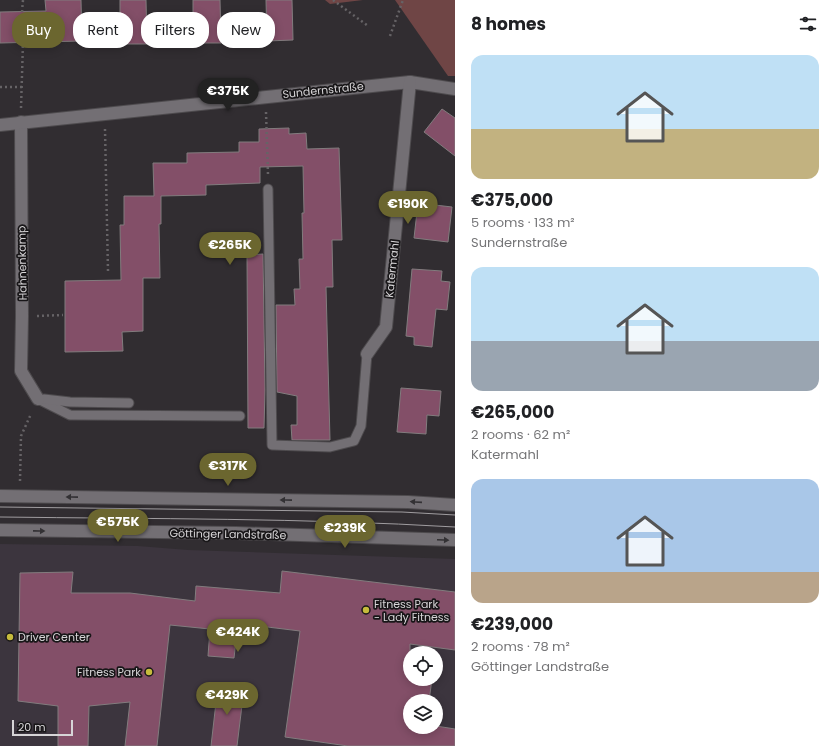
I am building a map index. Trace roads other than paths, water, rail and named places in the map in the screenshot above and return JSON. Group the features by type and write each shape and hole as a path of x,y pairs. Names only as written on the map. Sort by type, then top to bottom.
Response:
{"street":[{"name":"Sundernstraße","path":"0,125 410,82 455,89"},
{"name":"Katermahl","path":"367,354 386,327 410,82"},
{"name":"Hahnenkamp","path":"20,122 22,316 21,371 38,399"},
{"path":"0,496 408,502 455,505"},
{"name":"Göttinger Landstraße","path":"0,530 236,533 455,540"}],"lane":[{"path":"268,190 272,445 330,447 354,441 361,426 367,354"},
{"path":"38,399 70,402 129,403"},
{"path":"38,399 70,415 240,416"}],"tram line":[{"path":"0,507 402,512 455,515"},
{"path":"0,517 285,520 455,527"}],"place":[{"name":"Fitness Park - Lady Fitness","path":"366,610"},
{"name":"Driver Center","path":"10,637"},
{"name":"Fitness Park","path":"149,672"}]}
